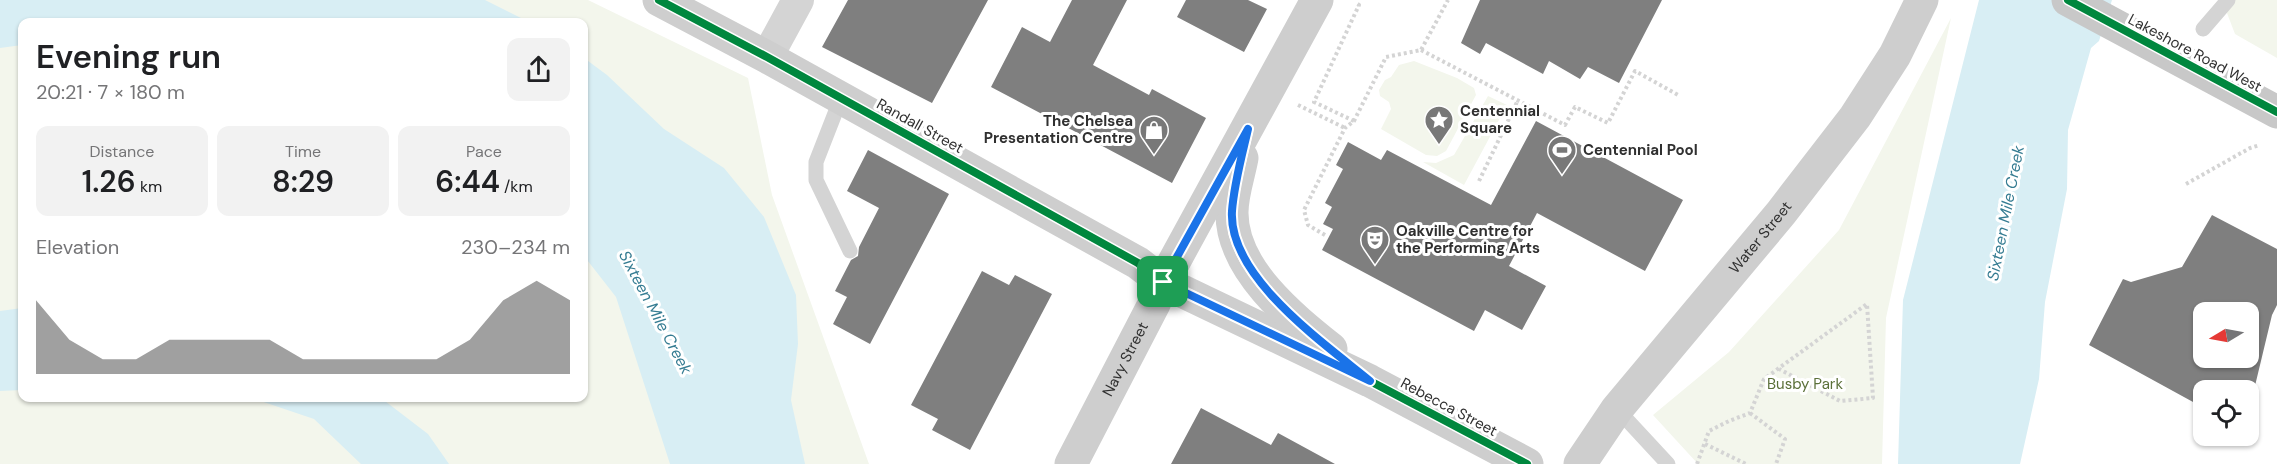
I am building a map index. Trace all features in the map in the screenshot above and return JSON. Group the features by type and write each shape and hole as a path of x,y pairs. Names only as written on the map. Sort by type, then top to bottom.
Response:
{"main road":[{"name":"Lakeshore Road West","path":"2068,0 2277,112"}],"street":[{"name":"Randall Street","path":"659,0 767,57 1138,263 1163,282"},
{"path":"767,57 798,0"},
{"name":"Navy Street","path":"1071,464 1154,304 1163,282 1317,0"},
{"name":"Water Street","path":"1580,464 1617,408 1817,168 1855,117 1895,55 1922,0"},
{"path":"1248,129 1232,211 1234,236 1249,265 1271,296 1370,381"},
{"name":"Rebecca Street","path":"1163,282 1370,381 1527,464"}],"lane":[{"path":"2203,29 2228,0"},
{"path":"841,98 816,162 816,180 850,251"},
{"path":"1617,408 1668,464"}],"path":[{"path":"1421,50 1448,0"},
{"path":"1354,121 1314,102 1359,4 1356,3"},
{"path":"1325,235 1308,225 1304,210 1345,128 1354,121 1386,57 1421,50 1565,125 1575,107 1608,123 1635,71 1680,96"},
{"path":"1479,181 1518,100"},
{"path":"1298,105 1345,128"},
{"path":"2186,184 2250,148 2260,145"},
{"path":"1697,464 1709,431 1750,413 1764,379 1867,304 1873,398 1840,401 1779,369"},
{"path":"1750,413 1785,439 1776,464"},
{"path":"1705,444 1746,464"}],"green space":[{"path":"0,0 588,0 748,78 772,195 869,464 0,464"},
{"path":"2222,0 2277,0 2277,58 2235,34"},
{"name":"Busby Park","path":"1951,18 1886,318 1882,464 1698,464 1653,415 1729,352 1839,230"},
{"path":"1414,61 1457,78 1474,88 1476,95 1446,151 1437,156 1426,155 1381,129 1391,109 1389,102 1380,96 1379,90 1399,65"},
{"path":"1488,96 1507,105 1464,185 1423,162 1436,163 1454,155"}],"water":[{"path":"0,0 485,0 521,18 18,18 18,46 0,48"},
{"name":"Sixteen Mile Creek","path":"1979,0 2112,0 2099,41 2091,48 2068,130 2067,189 2045,302 2039,379 2020,464 1898,464 1903,300"},
{"name":"Sixteen Mile Creek","path":"588,61 607,75 664,129 724,168 764,217 796,295 798,344 791,400 805,464 670,464 616,297 588,261"},
{"path":"18,309 18,390 0,391 0,311"},
{"path":"264,402 386,402 428,434 449,464 361,464 314,419"}],"building":[{"path":"848,0 988,0 932,103 822,47"},
{"path":"1072,0 1127,0 1093,65 1149,95 1152,89 1206,118 1172,183 991,87 1022,27 1050,42"},
{"path":"1186,0 1248,0 1267,9 1244,52 1177,17"},
{"path":"1480,0 1662,0 1619,83 1588,67 1580,79 1549,61 1543,74 1486,43 1480,54 1461,43"},
{"path":"1536,121 1683,200 1645,271 1537,213 1509,266 1546,286 1522,330 1485,310 1474,331 1322,250 1333,229 1323,224 1332,207 1325,203 1343,169 1336,165 1348,142 1381,160 1387,150 1491,205"},
{"path":"868,150 949,194 870,344 833,324 847,297 835,291 851,260 858,256 859,247 879,208 847,191"},
{"path":"2212,215 2277,249 2277,305 2272,315 2256,380 2193,380 2193,402 2089,345 2123,279 2131,282 2182,267"},
{"path":"982,271 1009,285 1015,275 1052,294 970,450 932,430 938,419 911,405"},
{"path":"1201,408 1271,445 1278,433 1335,464 1171,464"}],"cycle path":[{"path":"659,0 767,57 1138,263 1163,282 1370,381 1527,464"},
{"path":"2068,0 2277,112"},
{"path":"1248,129 1232,210 1234,233 1243,256 1256,277 1274,298 1314,336 1351,366"}],"place":[{"name":"Centennial Square","path":"1439,146"},
{"name":"The Chelsea Presentation Centre","path":"1154,156"},
{"name":"Centennial Pool","path":"1562,176"},
{"name":"Oakville Centre for the Performing Arts","path":"1375,266"}],"route":[{"path":"1248,129 1232,211 1234,236 1249,265 1271,296 1370,381 1301,348 1163,282 1248,129"}]}
